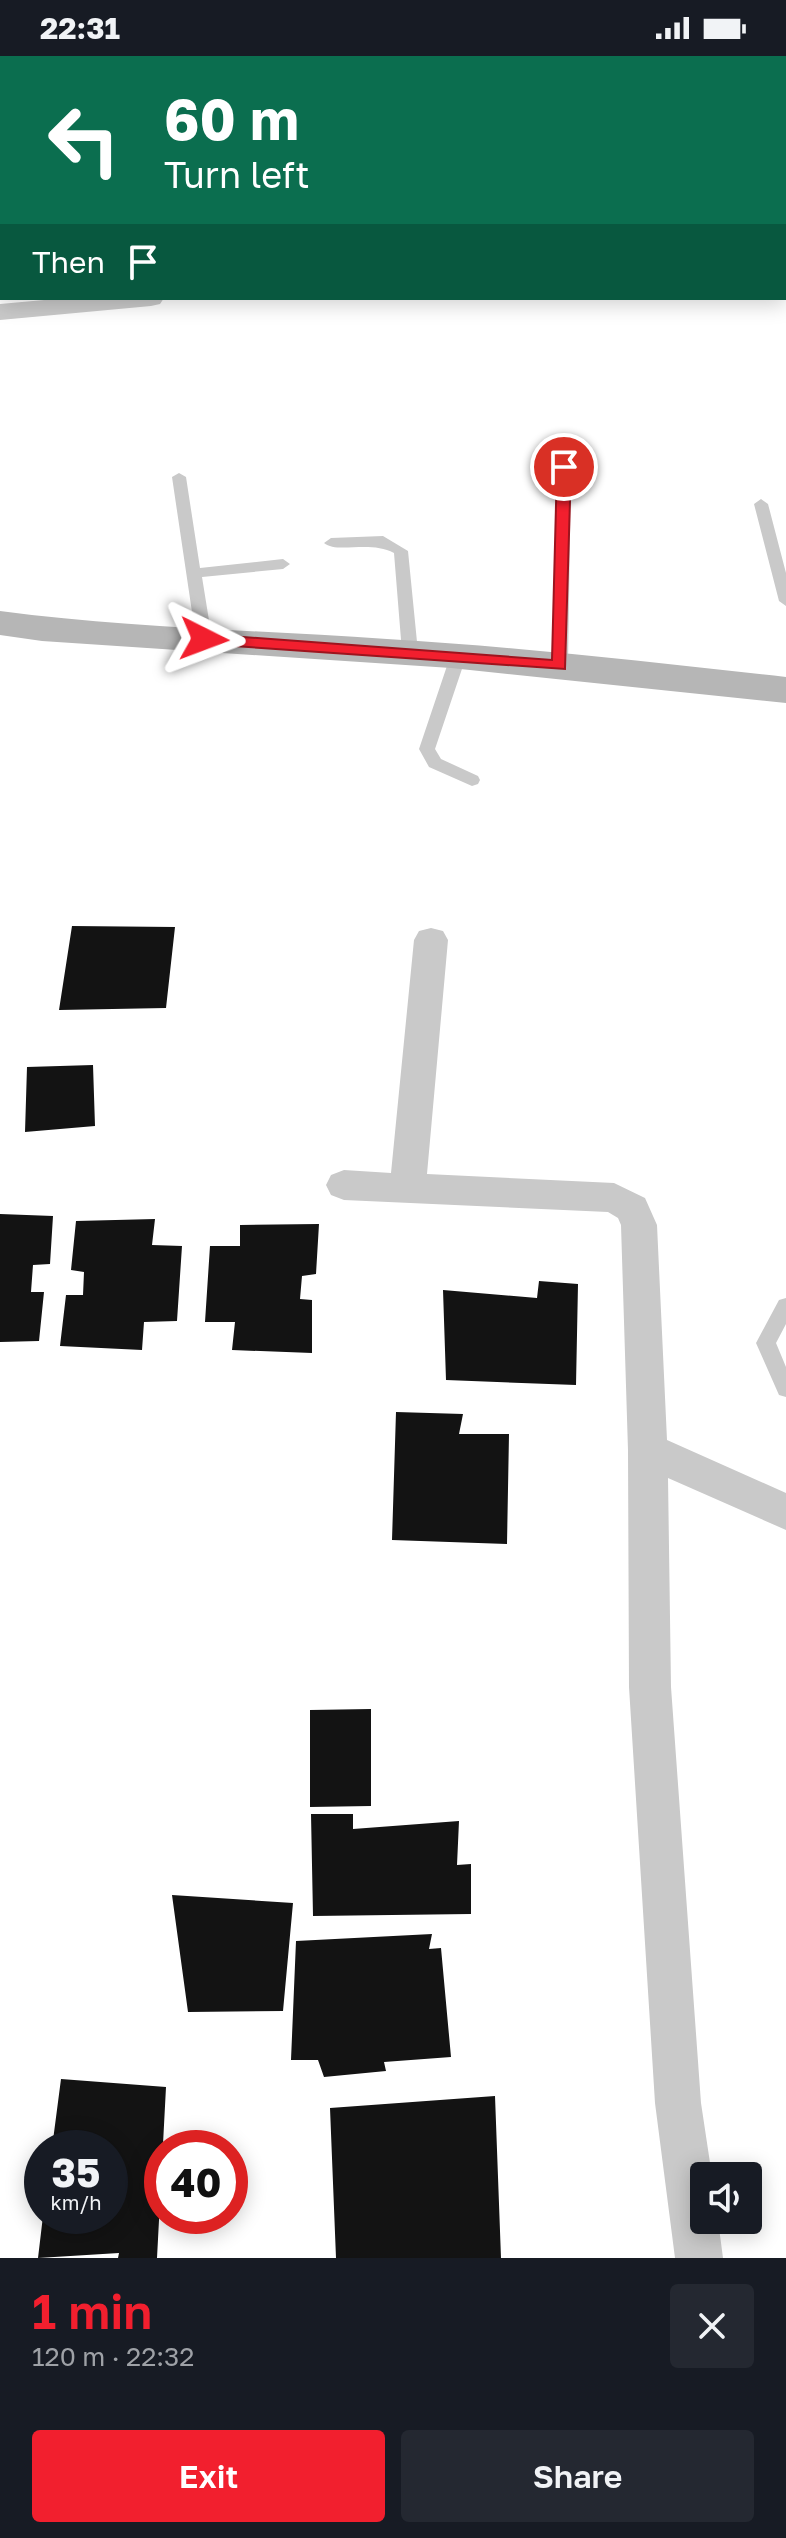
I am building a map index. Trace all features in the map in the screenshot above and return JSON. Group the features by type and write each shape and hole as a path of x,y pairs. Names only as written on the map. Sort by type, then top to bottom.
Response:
{"street":[{"path":"0,312 129,300"},
{"path":"0,623 410,652 786,690"},
{"path":"408,1188 431,940"},
{"path":"344,1185 614,1198 632,1208 639,1225 648,1450 650,1687 678,2103 699,2258"},
{"path":"648,1450 784,1506"}],"lane":[{"path":"560,666 564,467"},
{"path":"179,477 204,639"},
{"path":"761,504 786,601"},
{"path":"331,543 383,541 401,551 410,652"},
{"path":"193,573 283,564"},
{"path":"458,657 427,749 435,763 472,780"},
{"path":"786,1306 766,1343 786,1389"}],"building":[{"path":"72,926 175,927 166,1008 59,1010"},
{"path":"93,1065 95,1126 25,1132 27,1067"},
{"path":"0,1214 53,1216 50,1264 33,1265 31,1292 44,1292 39,1341 0,1342"},
{"path":"155,1219 152,1245 182,1246 177,1321 144,1322 142,1350 60,1346 66,1295 83,1295 84,1272 71,1270 76,1221"},
{"path":"319,1224 316,1274 302,1276 300,1299 312,1300 312,1353 232,1350 235,1322 205,1322 210,1246 240,1246 240,1225"},
{"path":"539,1281 578,1284 576,1385 446,1380 443,1290 537,1298"},
{"path":"396,1412 463,1414 459,1434 509,1434 507,1544 392,1540"},
{"path":"371,1709 371,1806 310,1807 310,1710"},
{"path":"311,1814 353,1814 353,1829 459,1821 457,1865 471,1864 471,1914 313,1916"},
{"path":"172,1895 293,1903 283,2011 188,2012"},
{"path":"432,1934 429,1949 441,1948 451,2057 384,2062 386,2071 324,2077 318,2060 291,2060 296,1941"},
{"path":"61,2079 166,2087 164,2130 144,2130 144,2234 158,2234 157,2258 118,2258 119,2253 38,2258 41,2234 128,2234 128,2130 54,2130"},
{"path":"495,2096 501,2258 336,2258 330,2108"}],"route":[{"path":"204,639 410,652 560,666 564,467"}]}
